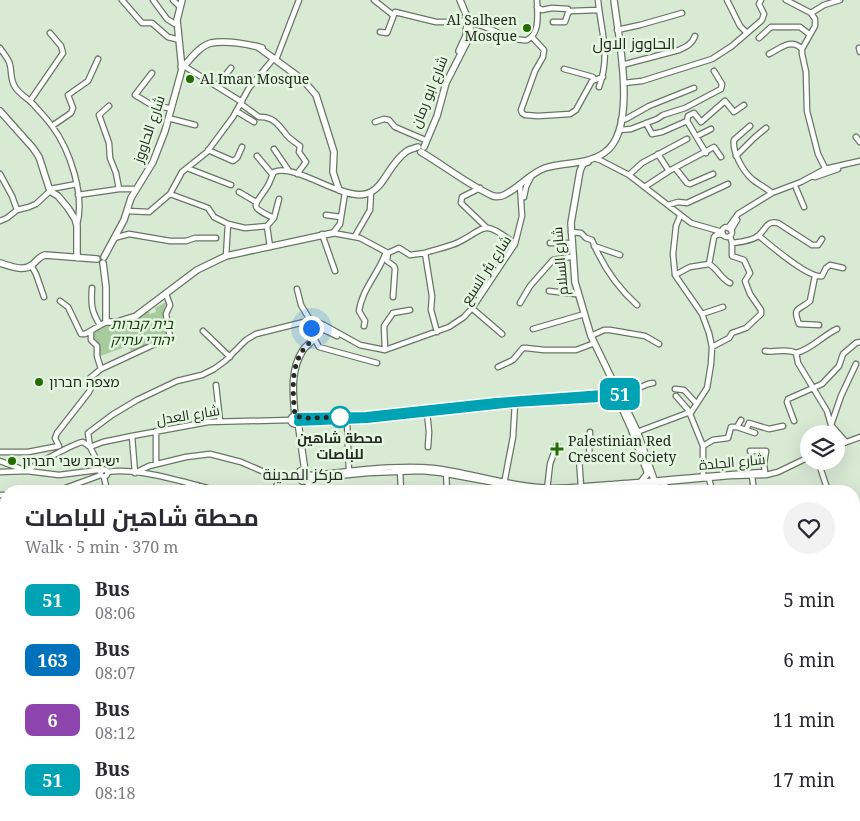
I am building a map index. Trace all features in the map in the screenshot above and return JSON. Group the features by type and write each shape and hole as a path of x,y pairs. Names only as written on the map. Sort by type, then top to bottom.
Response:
{"main road":[{"path":"460,0 468,22"},
{"path":"333,233 226,256 197,270 136,316 103,324 106,287 101,260 115,232 128,196 142,176 153,155 182,67 194,54 212,43 238,43 266,50 300,74 316,90 322,101 324,121 334,152 333,172 342,191 360,195 371,192 383,182 390,170 408,151 421,149 437,162 495,197 504,195 541,169 594,158 609,149 620,130 624,84 614,0"},
{"path":"178,1 175,24 182,67"},
{"name":"شارع الحاووز","path":"101,260 114,238 134,193 153,162 168,118 182,67 178,28 178,1"},
{"name":"شارع ابو رمان","path":"421,149 423,139 436,110 445,78 466,36 468,22"},
{"name":"شارع ابو رمان","path":"421,149 437,116 446,83 468,42 471,31 468,22"},
{"path":"0,111 33,148 39,157 50,190 68,208 77,226 77,258"},
{"path":"603,154 604,162"},
{"name":"شارع السلام","path":"594,158 583,164 580,171 571,232 575,282 591,336 636,434 653,485"},
{"name":"شارع السلام","path":"580,162 568,222 572,282 581,315 592,344 618,395"},
{"path":"0,263 16,268 31,266 38,258 45,255 77,258 80,260 101,260"},
{"path":"311,322 314,337"},
{"path":"308,485 304,476 295,420 293,400 294,371 304,349 318,331 325,329"},
{"path":"608,394 613,386"},
{"name":"شارع السلام","path":"636,434 653,485"},
{"path":"646,485 642,484 648,473"},
{"path":"660,485 665,483"}],"street":[{"path":"122,0 142,24 152,23 168,37 176,39"},
{"path":"153,0 168,19 175,24"},
{"path":"127,211 149,212 170,194 182,172 208,150 236,111 249,88 276,57 299,0"},
{"path":"374,0 393,15"},
{"path":"380,32 387,33 395,12 436,22 468,22 478,24 490,31 527,40 532,37 537,27 537,0"},
{"path":"598,0 606,57 603,77 599,87"},
{"path":"727,0 741,27 747,33"},
{"path":"624,84 642,82 712,60 732,46 763,18 764,14 759,4 760,0"},
{"path":"786,0 811,13 816,22 802,49 802,54 806,72 806,111 818,154 826,171"},
{"path":"811,13 824,4 836,0"},
{"path":"537,7 542,10 568,8"},
{"path":"553,22 566,21 568,13 571,11 599,10"},
{"path":"617,30 682,13"},
{"path":"759,38 771,27 800,27 809,34"},
{"path":"30,101 62,54 61,46 50,33"},
{"path":"622,65 687,47 695,36"},
{"path":"532,37 544,50 543,57 535,71 521,110 522,113 538,116 570,114 576,110 594,79"},
{"path":"769,54 790,44 797,44 802,49"},
{"path":"0,48 10,64 13,86 30,101 52,126 63,145 77,184 80,215 77,226"},
{"path":"52,126 71,113 73,108 72,103 67,97 68,94 88,81 98,59"},
{"path":"182,67 216,86 259,117 266,116 280,124 285,133 300,146 299,152 306,162 297,174"},
{"path":"216,86 231,68"},
{"path":"564,69 593,77 594,79 603,77"},
{"path":"620,130 631,129 685,108 722,88 722,84 714,71"},
{"path":"152,73 135,95 150,104 168,108"},
{"path":"622,120 649,106 694,88"},
{"path":"646,123 652,134 662,132 687,121 688,116 694,113 699,121 703,120 725,101 734,112 744,105"},
{"path":"109,106 99,115 109,142 110,158 119,188"},
{"path":"236,111 254,122"},
{"path":"168,118 195,124"},
{"path":"375,122 384,119 389,120 395,127 423,139"},
{"path":"687,121 706,153"},
{"path":"750,126 734,140 733,145 736,156 752,179 772,193"},
{"path":"736,156 766,128"},
{"path":"697,136 711,129"},
{"path":"856,137 860,142"},
{"path":"629,175 642,162 687,139"},
{"path":"208,150 233,161 237,158 242,147"},
{"path":"646,186 669,171 706,153 714,147 721,157"},
{"path":"274,149 289,171"},
{"path":"658,154 669,171"},
{"path":"257,156 272,174"},
{"path":"594,158 629,175 646,186 680,216 691,223 723,233 725,237 730,236"},
{"path":"712,347 729,338 732,333 746,328 761,314 761,310 750,294 745,281 750,274 744,260 732,256 730,236 732,233 730,229 738,214 772,193 826,171 860,162"},
{"path":"187,168 231,185"},
{"path":"676,169 686,182 690,184 713,174"},
{"path":"274,218 258,211 256,202 269,185 272,174 280,170 289,171 342,191 340,224 333,233"},
{"path":"730,229 743,214 775,195 796,188 826,171"},
{"path":"513,189 523,195 530,179 535,173"},
{"path":"0,174 6,183 17,210"},
{"path":"0,184 6,183"},
{"path":"0,221 8,218 17,210 36,204 50,190 77,184"},
{"name":"شارع بئر السبع","path":"311,322 354,345 387,352 452,328 474,310 517,245 525,220 521,184"},
{"path":"668,205 678,202 687,203 728,184"},
{"path":"78,195 119,188 133,188"},
{"path":"480,188 462,198 460,203 486,227 496,230 510,240 512,244 508,256"},
{"path":"796,188 804,207"},
{"path":"239,192 256,202"},
{"path":"355,236 370,210 371,192"},
{"path":"170,194 207,208 215,218 228,224 245,228 267,226 274,218 279,199"},
{"name":"شارع بئر السبع","path":"385,350 437,332 456,323 468,312 515,244 520,230 523,195"},
{"path":"326,215 341,217"},
{"path":"636,434 690,412 707,388 712,347 709,333 702,314 675,274 673,254 676,226 680,216"},
{"path":"732,244 759,236 768,224 773,222 778,222 812,245 819,244 822,239"},
{"path":"226,256 228,224"},
{"path":"267,226 270,247"},
{"path":"364,326 365,321 359,311 362,295 387,253 399,248 410,255 425,253 458,243 478,229 486,227"},
{"path":"723,233 724,228 730,229"},
{"path":"571,232 583,234 586,238 592,240 618,287 637,305"},
{"path":"333,233 355,236 387,253"},
{"path":"709,264 714,237 723,233"},
{"path":"114,238 129,234 170,241 216,238"},
{"path":"322,234 335,271"},
{"path":"759,236 814,276 821,276 830,265 843,268"},
{"path":"550,243 568,243"},
{"path":"594,246 620,255"},
{"path":"387,253 387,261 395,269 394,297"},
{"path":"425,253 432,296 431,310 437,332"},
{"path":"520,303 530,286 553,260 570,257"},
{"path":"675,274 690,267 709,264 716,269 723,279 730,283"},
{"path":"31,266 36,274 44,297"},
{"path":"814,276 810,301 797,308 796,311 799,324 819,324"},
{"path":"60,301 68,306 81,334 85,334 103,324 93,314 91,302 92,288"},
{"path":"297,289 301,305 311,322"},
{"path":"549,291 575,294"},
{"path":"0,452 28,452 59,446 55,438 56,433 89,392 91,388 90,378 101,369 170,337 166,314 170,305 166,294"},
{"path":"702,314 723,307"},
{"path":"83,436 120,410 177,381 208,374 221,367 252,336 311,322 324,324 360,345 385,350 384,326 393,313 410,310"},
{"path":"474,310 502,334"},
{"path":"533,329 581,315"},
{"path":"764,351 792,351 796,353 837,328"},
{"path":"591,336 604,330 610,330 644,336 659,344"},
{"path":"90,331 91,340 97,346 97,356 101,369"},
{"path":"203,332 230,358"},
{"path":"314,337 319,347 377,362"},
{"path":"794,420 787,402 788,399 814,388 829,378 839,366 843,354 860,342"},
{"path":"498,367 513,360 523,348 576,350 592,344"},
{"path":"796,353 798,363 827,411 831,425"},
{"path":"831,425 841,396 856,364"},
{"path":"295,420 367,419 515,403 618,395 653,384"},
{"path":"216,385 220,421"},
{"path":"675,389 684,390 696,403"},
{"path":"295,420 366,416 496,402 608,394 618,395"},
{"path":"676,396 690,412 703,446 703,478"},
{"path":"504,483 513,436 515,403"},
{"path":"428,412 428,447"},
{"name":"شارع العدل","path":"27,471 39,463 67,450 78,442 83,442 90,447 103,442 208,422 295,420"},
{"path":"347,420 349,472"},
{"path":"737,427 742,420"},
{"path":"746,430 749,423 769,429 783,426"},
{"path":"703,446 713,440 728,438 731,427 755,433"},
{"path":"156,431 156,464"},
{"path":"88,432 90,447 103,473 106,485"},
{"path":"581,485 579,458 589,457 590,432"},
{"path":"132,436 136,473"},
{"path":"845,441 860,436"},
{"path":"547,485 550,464 557,444"},
{"path":"750,451 766,451 765,472"},
{"path":"136,473 156,464 210,454 241,462 280,478 400,470"},
{"name":"شارع الجلدة","path":"665,485 703,478 770,474 800,459"},
{"name":"شارع الجلدة","path":"665,483 765,472 800,459"},
{"path":"0,461 27,471"},
{"path":"304,476 431,468 518,485"},
{"path":"400,470 401,485"},
{"path":"821,470 826,485"},
{"path":"0,472 27,471 59,475 92,471 136,473 197,485"},
{"path":"446,472 447,485"},
{"path":"73,485 103,473"},
{"path":"752,476 753,485"},
{"path":"277,485 280,478"},
{"path":"709,478 711,485"},
{"path":"622,485 642,484"},
{"name":"شارع الجلدة","path":"642,484 646,485"}],"green space":[{"name":"בית קברות יהודי עתיק","path":"168,301 168,336 132,353 128,346 100,356 93,338 93,331 148,310 150,314 156,312 155,308"}],"bus line":[{"name":"51","path":"298,417 366,416 535,398 621,394 617,397 515,403 367,419 298,422"}],"place":[{"name":"Al Salheen Mosque","path":"527,28"},
{"name":"Al Iman Mosque","path":"190,79"},
{"name":"מצפה חברון","path":"39,382"},
{"name":"محطة شاهين للباصات","path":"340,417"},
{"name":"Palestinian Red Crescent Society","path":"557,449"},
{"name":"ישיבת שבי חברון","path":"12,461"}],"district":[{"name":"الحاووز الاول","path":"634,43"},
{"name":"مركز المدينة","path":"303,474"}],"route":[{"path":"311,328 314,338 302,352 294,371 293,400 295,416 308,418 345,417 340,417"}]}
